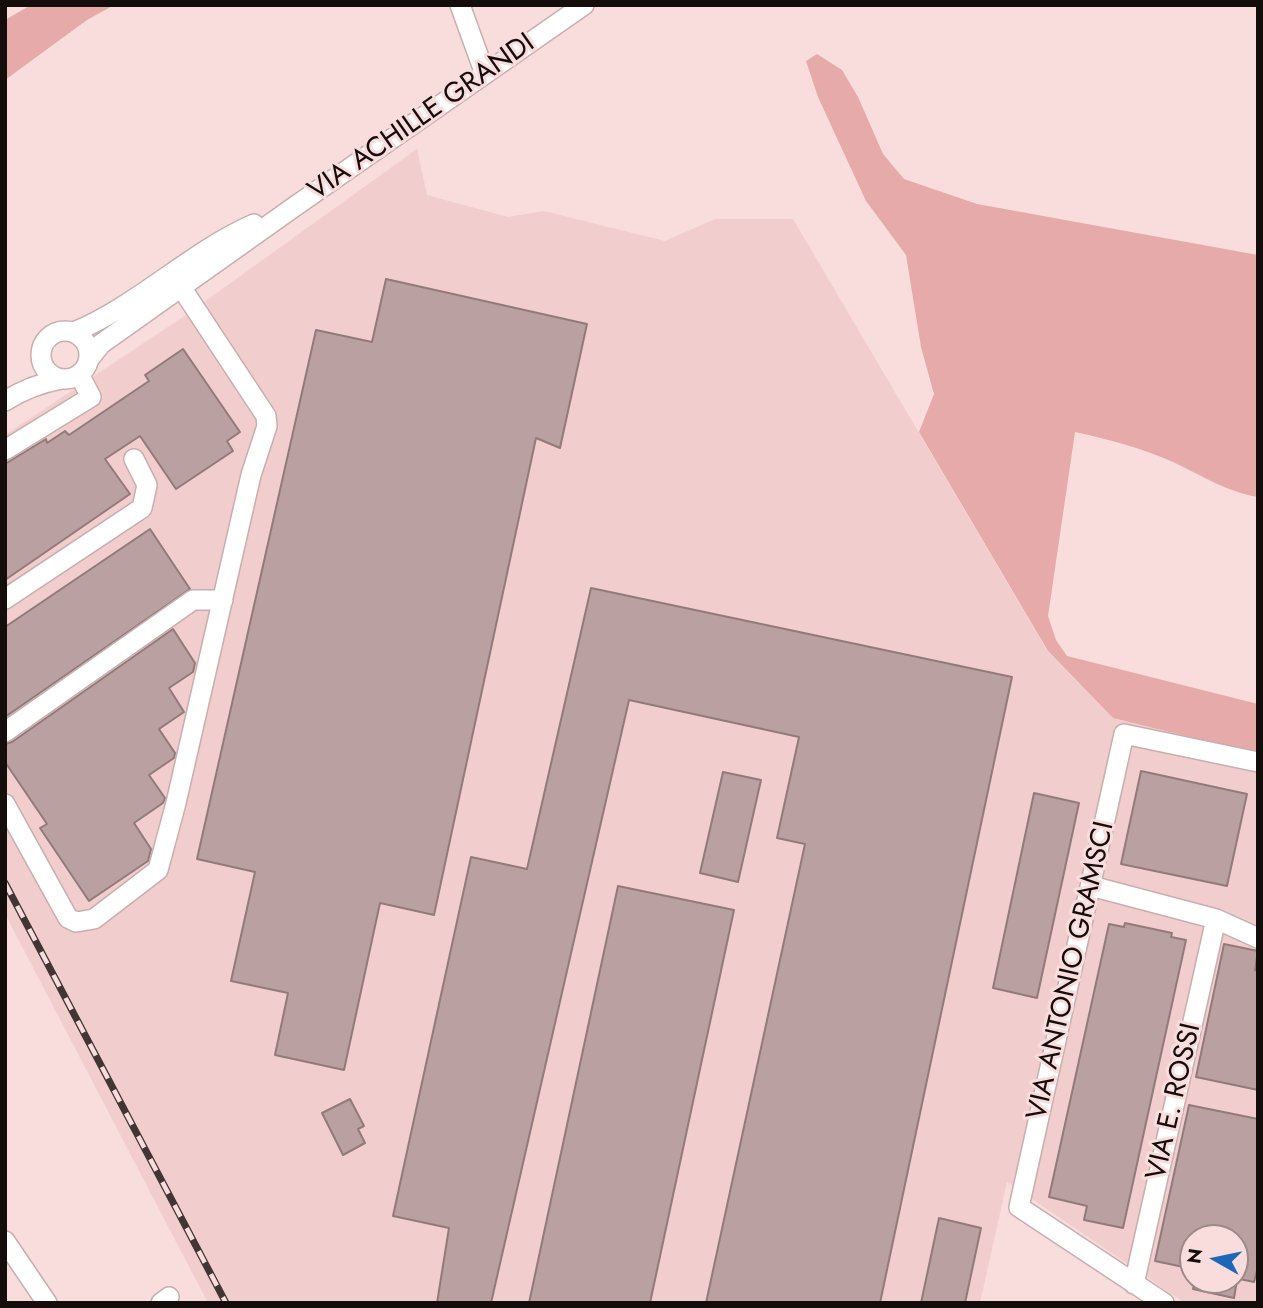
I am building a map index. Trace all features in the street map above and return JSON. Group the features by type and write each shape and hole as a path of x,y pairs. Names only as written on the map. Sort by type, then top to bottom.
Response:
{"street":[{"path":"460,5 485,74"},
{"name":"VIA ACHILLE GRANDI","path":"5,401 23,390 77,371 101,344 584,5"},
{"name":"VIA ACHILLE GRANDI","path":"23,390 49,336 62,330 74,332 99,322 230,235 294,207"},
{"path":"5,804 68,918 76,922 94,919 158,870 176,803 251,475 267,426 266,416 181,287"},
{"path":"5,450 91,397 77,371 87,343 74,332"},
{"path":"41,357 49,373 77,371"},
{"path":"5,599 142,508 147,485 134,459"},
{"path":"5,733 193,600 223,600"},
{"name":"VIA ANTONIO GRAMSCI","path":"1134,1284 1019,1207 1124,734 1258,762"},
{"path":"1091,886 1216,919 1258,938"},
{"name":"VIA E. ROSSI","path":"1134,1284 1216,919"},
{"path":"5,1241 47,1303"},
{"path":"1134,1284 1164,1303"}],"shaded area":[{"path":"31,5 114,5 87,20 5,80 5,20"},
{"path":"817,54 842,70 858,97 883,154 904,179 977,204 1258,255 1258,497 1225,487 1149,452 1075,432 1048,616 1056,640 1067,656 1258,704 1258,754 1113,718 1048,651 919,432 934,394 921,347 906,255 866,201 818,97 806,61"},
{"path":"417,149 427,195 508,217 544,211 665,241 715,219 793,219 1048,652 1113,718 1258,755 1258,1303 1185,1303 1007,1182 980,1303 208,1303 5,914 5,435 186,315"}],"building":[{"path":"386,279 587,324 560,448 536,438 434,915 380,903 344,1070 275,1055 288,993 231,981 255,872 197,859 316,330 372,342"},
{"path":"183,349 240,432 227,441 233,451 176,489 140,436 105,459 130,494 5,580 5,464 46,439 47,443 65,431 69,435 149,381 145,375"},
{"path":"150,529 190,589 5,717 5,627"},
{"path":"591,588 1012,677 880,1303 706,1303 805,844 777,838 799,737 629,700 491,1303 437,1303 449,1228 393,1216 471,857 527,869"},
{"path":"173,629 195,663 193,672 169,688 184,712 159,729 175,753 174,758 149,775 165,798 163,803 134,823 151,849 148,861 89,901 40,828 47,824 5,762 5,744 12,742"},
{"path":"1141,771 1247,794 1227,886 1121,864"},
{"path":"723,772 761,780 738,882 700,873"},
{"path":"1034,793 1079,803 1037,998 993,988"},
{"path":"618,886 734,910 650,1303 529,1303"},
{"path":"1125,923 1172,933 1171,937 1186,940 1123,1228 1084,1220 1087,1206 1049,1197 1109,924 1124,927"},
{"path":"1224,944 1258,951 1255,970 1258,971 1258,1090 1196,1077"},
{"path":"350,1099 364,1126 358,1129 365,1143 343,1155 322,1113"},
{"path":"1189,1105 1258,1119 1258,1267 1254,1282 1249,1281 1249,1224 1179,1224 1179,1266 1155,1261"},
{"path":"939,1218 981,1228 965,1303 921,1303"},
{"path":"1216,1294 1235,1294 1234,1298"}],"railway":[{"path":"5,883 226,1303"}]}
